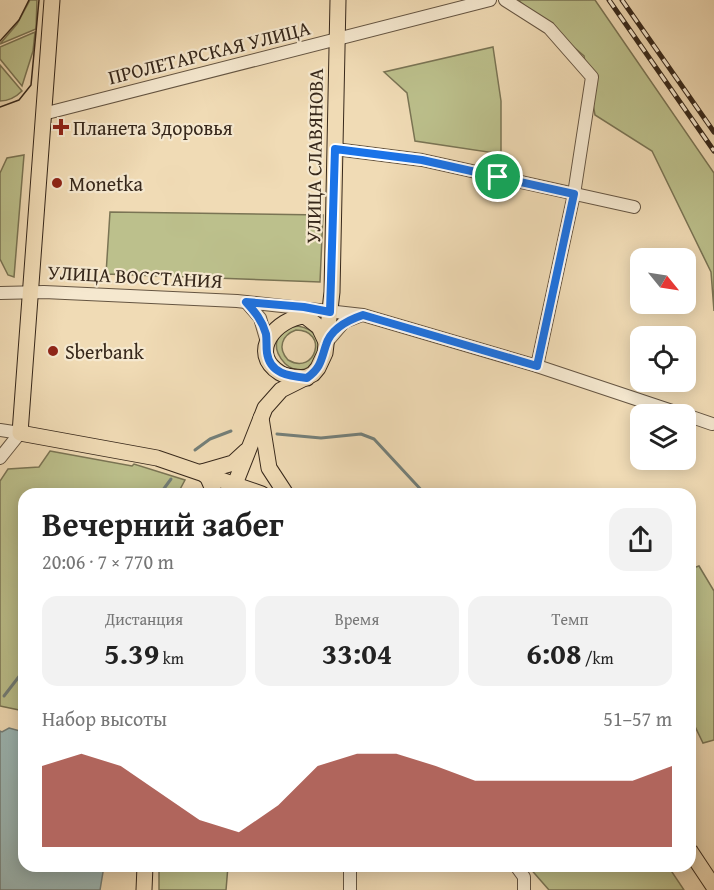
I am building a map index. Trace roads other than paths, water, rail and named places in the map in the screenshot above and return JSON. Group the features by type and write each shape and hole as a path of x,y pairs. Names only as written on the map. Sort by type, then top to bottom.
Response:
{"main road":[{"path":"52,0 20,433 150,456 202,472 233,488 261,415 281,390 307,378 323,361 326,343 319,327 305,316 293,317 277,326 267,342 269,360 273,367 288,376 307,378"},
{"name":"УЛИЦА СЛАВЯНОВА","path":"326,343 330,312 338,0"},
{"path":"261,415 269,468 282,488"},
{"path":"202,472 233,463 245,453 249,445"},
{"path":"202,472 213,488"},
{"path":"696,860 714,887"},
{"path":"144,890 145,872"}],"street":[{"name":"ПРОЛЕТАРСКАЯ УЛИЦА","path":"43,114 490,0"},
{"path":"505,0 549,27 592,77 574,194 537,366"},
{"path":"335,149 422,160 634,207"},
{"name":"УЛИЦА ВОССТАНИЯ","path":"0,293 30,291 266,303"},
{"path":"242,301 260,318 267,342"},
{"path":"266,303 305,316 320,316 330,312"},
{"path":"266,303 363,315 537,366 650,404"},
{"path":"326,343 344,322 363,315"},
{"path":"696,419 712,424"},
{"path":"0,430 20,433"},
{"path":"0,458 20,433"},
{"path":"350,872 350,890"},
{"path":"520,872 524,877 524,890"}],"water":[{"path":"9,728 18,730 18,872 103,872 100,890 0,890 0,731"}],"waterway":[{"path":"195,450 210,439 231,431"},
{"path":"277,434 321,438 361,434 374,439 419,488"},
{"path":"164,488 171,479"},
{"path":"4,696 18,678"}],"tram line":[{"path":"0,41 19,20 29,0"},
{"path":"0,107 19,100 31,85 39,0"}],"railway":[{"path":"609,0 714,151"},
{"path":"622,0 714,132"}],"place":[{"name":"Планета Здоровья","path":"61,127"},
{"name":"Monetka","path":"57,183"},
{"name":"Sberbank","path":"53,351"}]}
